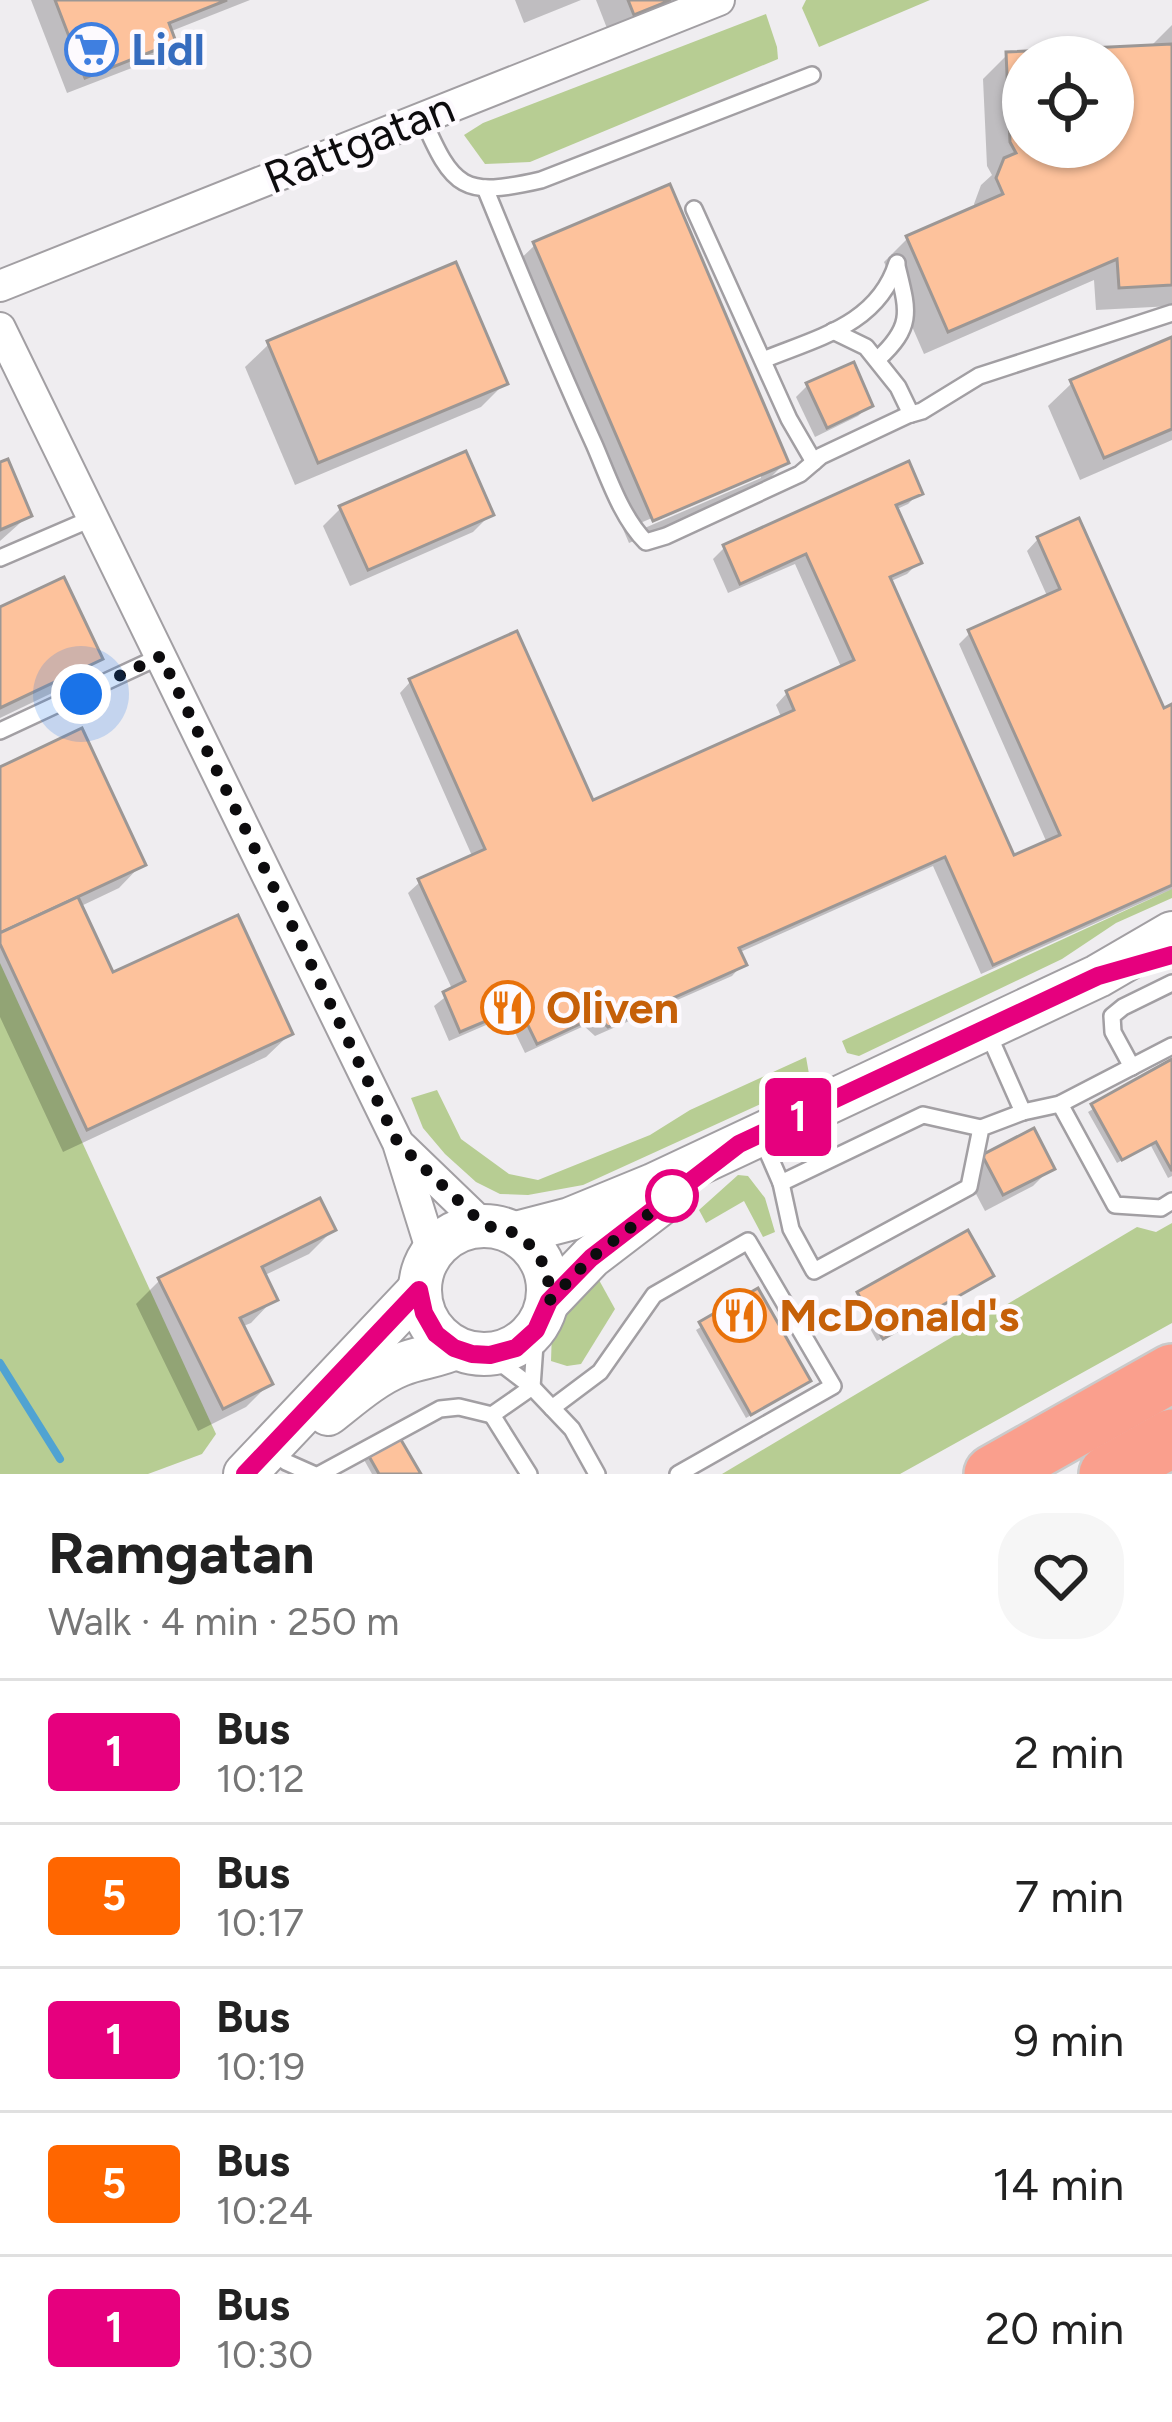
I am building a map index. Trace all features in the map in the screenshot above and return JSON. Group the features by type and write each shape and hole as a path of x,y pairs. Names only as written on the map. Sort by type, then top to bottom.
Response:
{"highway":[{"path":"993,1474 1172,1373"},
{"path":"1108,1474 1172,1438"}],"street":[{"name":"Rattgatan","path":"0,286 719,0"},
{"path":"0,328 398,1143 426,1271 424,1313 436,1334 472,1352"},
{"path":"245,1474 426,1271 454,1232 570,1219 653,1185 1098,976 1172,933"},
{"path":"1098,976 1172,955"},
{"path":"299,1471 323,1418 364,1385 402,1363 442,1354 516,1348 591,1258 749,1139"},
{"path":"398,1143 500,1229 536,1250 548,1274 543,1315"}],"lane":[{"path":"422,117 458,182 499,190 541,180 812,75"},
{"path":"485,188 550,348 608,475 646,542 800,474 821,456 922,411 979,376 1172,313"},
{"path":"694,209 789,419 814,462"},
{"path":"763,360 867,312 891,281 897,263 907,320 893,345 878,359"},
{"path":"833,331 866,346 898,387 911,414"},
{"path":"0,558 93,518"},
{"path":"0,731 161,656"},
{"path":"1132,1066 1113,1032 1112,1016 1172,983"},
{"path":"986,1028 1023,1112"},
{"path":"781,1183 923,1114 981,1128 1060,1104 1172,1046"},
{"path":"1060,1104 1115,1205 1160,1208 1172,1202"},
{"path":"749,1139 781,1183 791,1229 814,1271 969,1187 981,1128"},
{"path":"552,1408 600,1372 654,1295 748,1241 833,1386 678,1474"},
{"path":"493,1415 532,1387 543,1315"},
{"path":"472,1352 532,1387 572,1429 597,1474"},
{"path":"299,1471 440,1409 459,1407 493,1415 529,1474"}],"green space":[{"path":"806,0 930,0 819,47 802,8"},
{"path":"766,14 778,59 530,162 485,164 464,135 483,123"},
{"path":"1172,889 1172,898 1116,923 1062,959 859,1056 847,1053 842,1041"},
{"path":"0,963 216,1434 202,1454 148,1474 0,1474"},
{"path":"806,1057 809,1074 800,1086 583,1185 528,1195 500,1194 476,1182 423,1128 411,1098 437,1090 461,1139 509,1174 538,1180 650,1135 690,1110"},
{"path":"738,1175 748,1176 765,1198 775,1232 763,1237 744,1201 706,1223 699,1210"},
{"path":"1172,1223 1172,1323 900,1474 722,1474 1137,1227 1156,1232"},
{"path":"588,1279 599,1280 615,1309 581,1364 551,1361 552,1331"}],"building":[{"path":"55,0 227,0 169,23 176,42 85,78"},
{"path":"628,0 671,0 634,15"},
{"path":"1172,44 1172,285 1119,288 1117,259 948,332 906,236 1003,194 996,178 1002,163 1002,168 1134,168 1134,46"},
{"path":"670,184 789,463 653,521 533,242"},
{"path":"456,262 508,384 318,463 267,341"},
{"path":"1172,337 1172,429 1104,458 1070,380"},
{"path":"854,362 873,406 827,428 806,383"},
{"path":"466,451 494,515 368,570 339,506"},
{"path":"8,459 32,516 0,530 0,462"},
{"path":"909,461 923,494 896,505 922,563 890,577 1014,855 1060,835 968,630 1060,589 1037,537 1079,518 1164,708 1172,704 1172,885 993,965 945,857 739,948 747,965 608,1027 597,1016 537,1044 519,1007 460,1032 443,992 465,981 418,879 485,849 409,679 517,631 593,800 794,710 786,691 854,660 806,554 740,584 723,545"},
{"path":"64,577 103,659 0,708 0,607"},
{"path":"82,728 146,865 0,933 0,767"},
{"path":"78,897 113,972 238,915 293,1034 87,1130 0,944 0,933"},
{"path":"1172,1059 1172,1171 1156,1142 1122,1160 1091,1104"},
{"path":"1034,1128 1055,1169 1003,1195 982,1155"},
{"path":"320,1198 336,1230 262,1267 278,1300 240,1318 273,1384 223,1409 158,1278"},
{"path":"968,1230 994,1276 883,1339 857,1292"},
{"path":"758,1288 811,1381 751,1415 699,1322"},
{"path":"397,1433 421,1474 379,1474 366,1451"}],"waterway":[{"path":"0,1363 60,1459"}],"bus line":[{"name":"1","path":"245,1474 419,1290 424,1313 436,1334 454,1348 490,1355 516,1348 536,1330 549,1301 591,1258 739,1144 1098,976 1172,955"}],"place":[{"name":"Lidl","path":"92,49"},
{"name":"Oliven","path":"507,1007"},
{"name":"McDonald's","path":"740,1315"}],"route":[{"path":"81,694 161,656 398,1143 484,1225 516,1233 536,1250 548,1274 549,1301 591,1258 680,1190 672,1196"}]}
